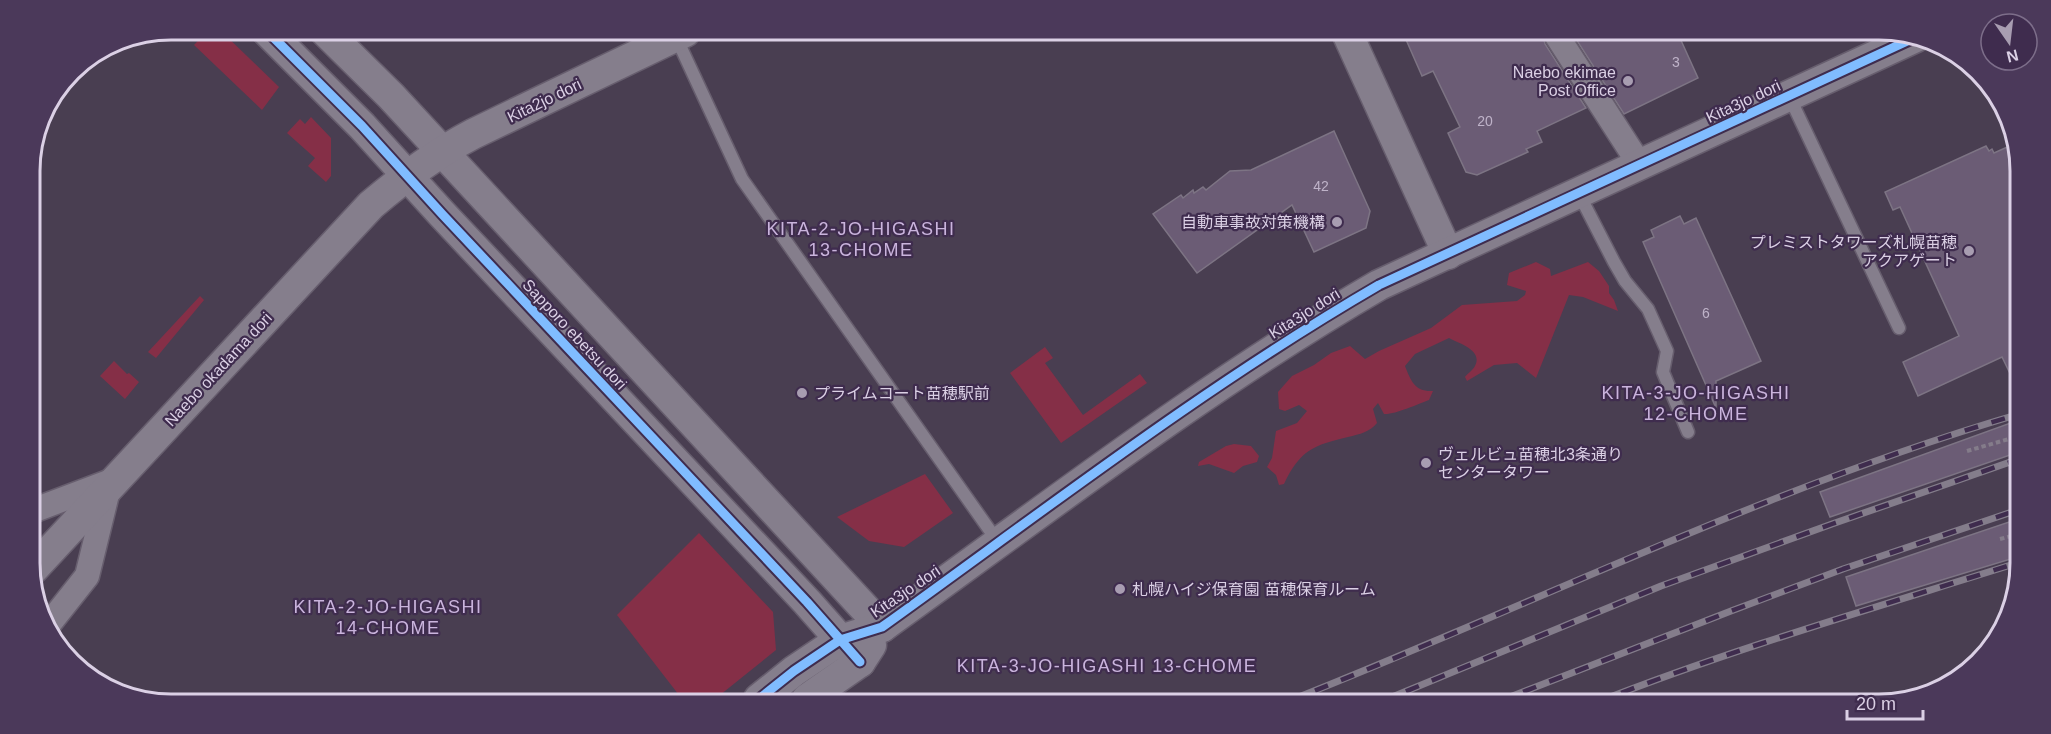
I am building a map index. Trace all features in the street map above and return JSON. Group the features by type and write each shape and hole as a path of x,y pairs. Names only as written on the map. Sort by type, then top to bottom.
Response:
{"street":[{"path":"1350,40 1448,254"},
{"path":"1560,40 1640,165"},
{"name":"Sapporo ebetsu dori","path":"277,41 408,174 442,214 807,602 860,662"},
{"name":"Sapporo ebetsu dori","path":"335,41 391,96 882,627"},
{"name":"Kita2jo dori","path":"408,174 441,151 663,41"},
{"name":"Kita3jo dori","path":"766,694 840,640 882,627 1194,403 1317,321 1379,285 1903,43"},
{"name":"Naebo okadama dori","path":"40,561 371,205 408,174"},
{"path":"40,508 112,483"},
{"path":"53,619 87,576 112,483"},
{"name":"Kita3jo dori","path":"860,662 882,627"},
{"path":"815,694 860,662"}],"lane":[{"path":"674,41 742,179 999,543"},
{"path":"1789,96 1899,328"},
{"path":"1579,194 1625,281 1648,309 1667,351 1663,372 1688,432"}],"path":[{"path":"1967,451 2010,439"},
{"path":"2000,539 2010,536"}],"shaded area":[{"path":"198,41 231,41 279,87 262,110 194,45"},
{"path":"311,117 331,138 331,176 326,182 308,166 315,158 287,133 300,119 305,124"},
{"path":"1536,262 1550,269 1551,276 1588,262 1599,271 1609,286 1609,293 1618,311 1583,297 1569,295 1536,378 1517,363 1494,365 1467,381 1465,377 1475,366 1476,356 1469,348 1449,338 1415,354 1405,366 1414,384 1422,390 1433,391 1429,400 1388,414 1384,414 1378,403 1373,409 1377,423 1371,429 1317,446 1302,456 1284,484 1279,485 1276,475 1267,467 1272,458 1276,431 1297,423 1307,411 1299,405 1285,411 1279,409 1278,392 1292,376 1331,353 1350,346 1365,359 1431,328 1462,305 1517,301 1525,295 1526,291 1507,285 1509,273"},
{"path":"200,296 204,300 156,358 148,352"},
{"path":"1045,347 1053,358 1045,363 1083,415 1140,374 1147,383 1061,443 1010,373"},
{"path":"114,361 139,382 125,399 100,376"},
{"path":"1234,444 1251,446 1259,456 1257,462 1243,466 1234,473 1209,464 1198,466 1199,462 1226,446"},
{"path":"925,474 953,513 904,547 869,541 837,517"},
{"path":"699,533 773,612 776,650 722,694 678,694 617,615"}],"building":[{"path":"1406,40 1544,40 1586,108 1537,131 1542,142 1526,149 1528,152 1477,175 1466,172 1448,133 1460,127 1433,71 1422,76"},
{"path":"1577,40 1681,40 1698,78 1624,114"},
{"path":"1334,131 1370,211 1366,228 1314,252 1292,205 1197,273 1153,214 1181,195 1183,198 1193,190 1194,193 1203,187 1206,190 1230,171 1251,170"},
{"name":"プレミストタワーズ札幌苗穂 アクアゲート","path":"1986,146 1994,153 2008,147 2010,171 2010,374 2002,357 1918,396 1903,362 1959,336 1900,207 1893,210 1885,192"},
{"path":"1680,216 1684,224 1696,218 1761,361 1716,381 1716,408 1643,242 1654,237 1651,230"},
{"path":"2010,423 2010,455 1830,517 1820,492"},
{"path":"2010,522 2010,559 1856,606 1846,577"}],"railway":[{"path":"1308,693 1831,477 1923,444 2010,417"},
{"path":"1401,693 1661,586 2010,462"},
{"path":"1520,693 1843,569 2010,513"},
{"path":"1621,693 1751,647 2010,565"}],"cycle path":[{"path":"277,41 362,126 807,602 860,662"},
{"path":"766,694 840,640 882,627 1188,407 1314,324 1379,285 1903,43"}],"place":[{"name":"Naebo ekimae Post Office","path":"1628,81"},
{"name":"自動車事故対策機構","path":"1337,222"},
{"name":"プレミストタワーズ札幌苗穂 アクアゲート","path":"1969,251"},
{"name":"プライムコート苗穂駅前","path":"802,393"},
{"name":"ヴェルビュ苗穂北3条通り センタータワー","path":"1426,463"},
{"name":"札幌ハイジ保育園 苗穂保育ルーム","path":"1120,589"}],"district":[{"name":"KITA-2-JO-HIGASHI 13-CHOME","path":"861,239"},
{"name":"KITA-3-JO-HIGASHI 12-CHOME","path":"1696,403"},
{"name":"KITA-2-JO-HIGASHI 14-CHOME","path":"388,617"},
{"name":"KITA-3-JO-HIGASHI 13-CHOME","path":"1107,666"}]}
